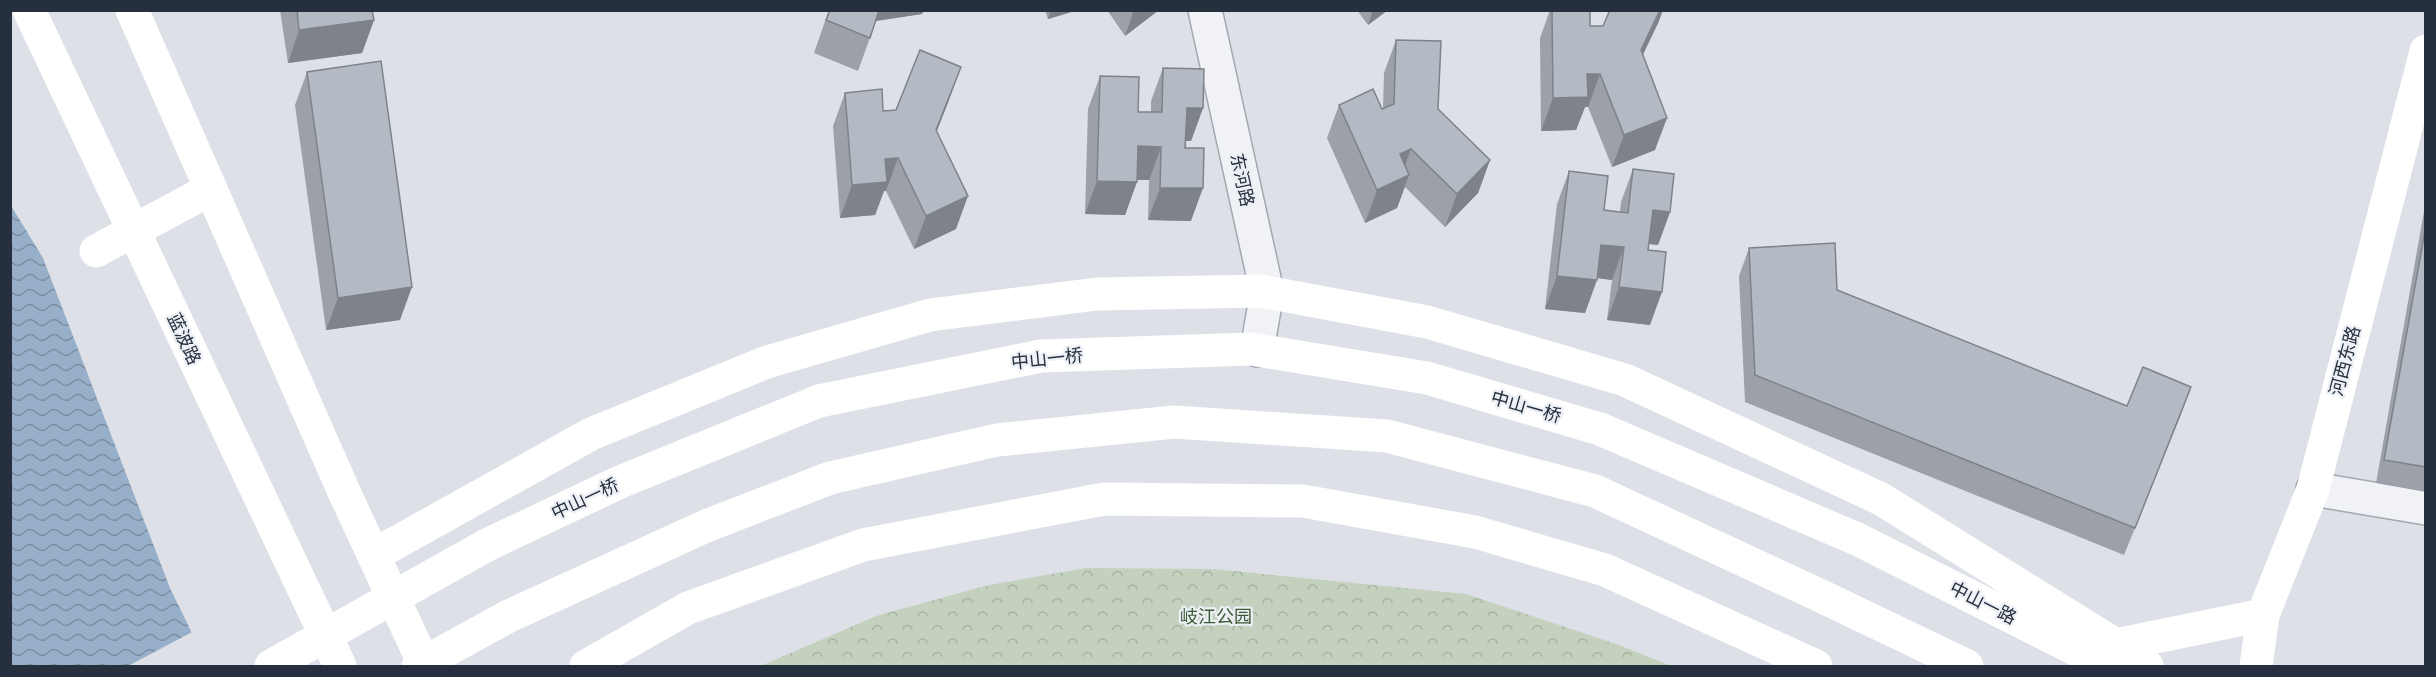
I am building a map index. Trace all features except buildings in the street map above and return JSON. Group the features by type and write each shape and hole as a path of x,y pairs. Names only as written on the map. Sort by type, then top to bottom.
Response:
{"street":[{"name":"蓝波路","path":"29,10 340,666"},
{"path":"132,10 374,555 426,666"},
{"name":"东河路","path":"1205,10 1267,292 1257,350"},
{"name":"河西东路","path":"2256,666 2263,615 2313,489 2426,51"},
{"path":"96,251 211,189"},
{"path":"374,555 591,434 767,362 930,315 1097,294 1267,292 1427,322 1625,380 1881,499 2112,656 2147,666"},
{"name":"中山一桥","path":"271,666 487,545 620,482 819,401 1041,356 1257,350 1427,378 1600,429 1857,539"},
{"path":"418,666 509,616 706,525 830,478 997,440 1174,422 1387,436 1595,491 1967,666"},
{"path":"2313,489 2426,508"},
{"path":"586,666 688,608 863,545 1104,499 1303,501 1475,532 1605,570 1816,666"},
{"name":"中山一路","path":"1857,539 2063,643 2112,656"},
{"path":"2112,656 2263,615"}],"green space":[{"name":"岐江公园","path":"1086,568 1213,569 1466,594 1619,645 1671,666 761,666 876,616 989,585"}],"water":[{"path":"10,204 43,258 170,588 208,666 11,666"}],"pier":[{"path":"194,631 211,666 128,666"}]}
